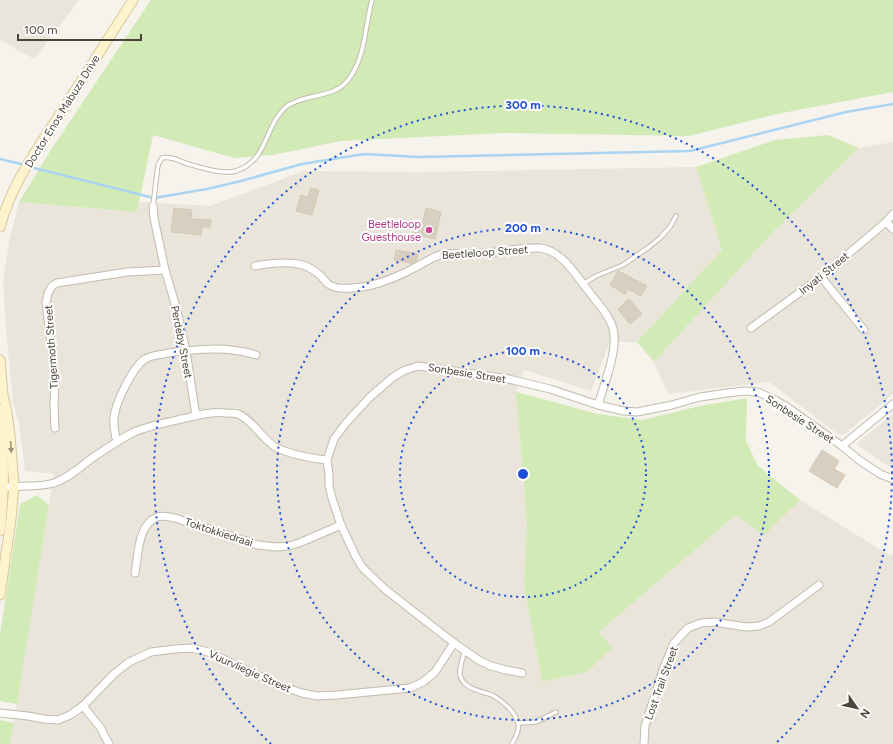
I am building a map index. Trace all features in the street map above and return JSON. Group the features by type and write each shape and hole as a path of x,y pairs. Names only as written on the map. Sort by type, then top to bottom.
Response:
{"main road":[{"name":"Doctor Enos Mabuza Drive","path":"0,227 15,186 133,0"},
{"path":"0,360 3,395 10,435 14,486 0,595"},
{"path":"0,531 2,519 1,488 3,453 3,395"}],"street":[{"name":"Perdeby Street","path":"153,206 164,270 176,307 186,351 196,416"},
{"name":"Inyati Street","path":"752,328 821,277 886,222 893,214"},
{"path":"886,222 893,229"},
{"name":"Beetleloop Street","path":"255,266 273,263 304,265 313,270 335,288 362,287 389,280 434,257 443,254 487,253 541,248 557,256 567,264 600,306 609,320 614,332 615,341 613,354 598,405"},
{"name":"Tigermoth Street","path":"55,428 55,383 46,303 48,293 52,286 57,283 120,273 164,270"},
{"path":"821,277 864,330"},
{"path":"117,442 114,429 114,416 117,404 132,374 138,365 146,358 204,349 226,349 256,356"},
{"name":"Sonbesie Street","path":"522,672 506,670 480,661 454,643 386,590 362,567 355,556 341,525 329,486 327,460 334,439 346,423 370,397 392,378 403,371 418,366 508,379 550,389 598,405 624,411 637,412 672,405 700,397 745,391 758,392 787,407 859,460 893,479"},
{"path":"842,446 893,404"},
{"path":"1,488 55,483 66,478 117,442 155,424 223,412 238,414 247,420 274,446 306,457 327,460"},
{"name":"Toktokkiedraai","path":"135,573 142,532 156,517 164,516 175,518 258,545 277,547 299,543 341,525"},
{"name":"Lost Trail Street","path":"644,744 645,726 664,667 674,643 688,628 702,623 714,622 746,627 759,626 769,622 819,585"},
{"name":"Vuurvliegie Street","path":"0,713 58,720 70,715 83,706 114,674 129,662 151,652 175,649 192,648 208,652 281,686 317,696 410,688 423,682 435,672 454,643"},
{"path":"83,706 100,728 109,744"}],"lane":[{"path":"153,206 158,165 162,158 168,157 194,166 221,172 235,171 251,164 257,157 280,114 288,105 336,90 344,85 352,76 359,60 366,34 372,0"},
{"path":"583,284 596,276 623,265 649,247 670,227 676,216"},
{"path":"465,650 460,674 463,681 468,686 493,696 502,702 515,715 518,723 518,730 512,744"},
{"path":"518,723 536,722 556,712"}],"shaded area":[{"path":"0,0 79,0 34,59 0,40"},
{"path":"893,142 893,394 846,433 839,435 769,382 668,394 654,362 774,231 859,148"},
{"path":"696,167 722,250 637,342 610,342 591,391 524,370 516,392 527,523 524,585 542,682 587,672 599,632 736,515 764,534 800,500 891,556 893,553 893,744 10,744 54,474 25,471 19,423 13,402 3,281 9,242 19,202 137,212 140,202 210,206 304,171 422,172"},
{"path":"893,414 893,467 883,463 856,444"}],"green space":[{"path":"151,0 893,0 893,92 777,114 689,136 503,133 341,141 273,155 234,158 153,135 137,212 19,202 49,153"},
{"path":"828,135 859,148 774,231 654,362 637,342 722,250 696,167 775,140"},
{"path":"516,392 598,414 642,420 700,406 747,398 746,441 758,466 800,500 764,535 736,515 599,632 612,648 587,672 542,682 524,585 527,523"},
{"path":"37,495 49,505 17,704 0,701 0,635 20,504"},
{"path":"0,720 14,723 10,744 0,744"}],"building":[{"path":"311,188 319,190 312,215 296,211 301,195 308,197"},
{"path":"174,208 192,210 191,219 211,220 210,227 202,227 201,235 171,232"},
{"path":"426,208 441,212 435,239 413,234 415,224 422,226"},
{"path":"396,250 418,254 415,264 394,260"},
{"path":"618,271 647,286 641,296 628,289 625,294 610,285"},
{"path":"629,299 642,314 630,324 618,309"},
{"path":"822,450 839,461 834,469 845,475 837,488 809,471"}],"waterway":[{"path":"30,167 154,198 207,189 302,164 364,154 419,157 690,151 846,112 893,104"},
{"path":"0,159 25,165"}],"place":[{"name":"Beetleloop Guesthouse","path":"429,230"}]}
